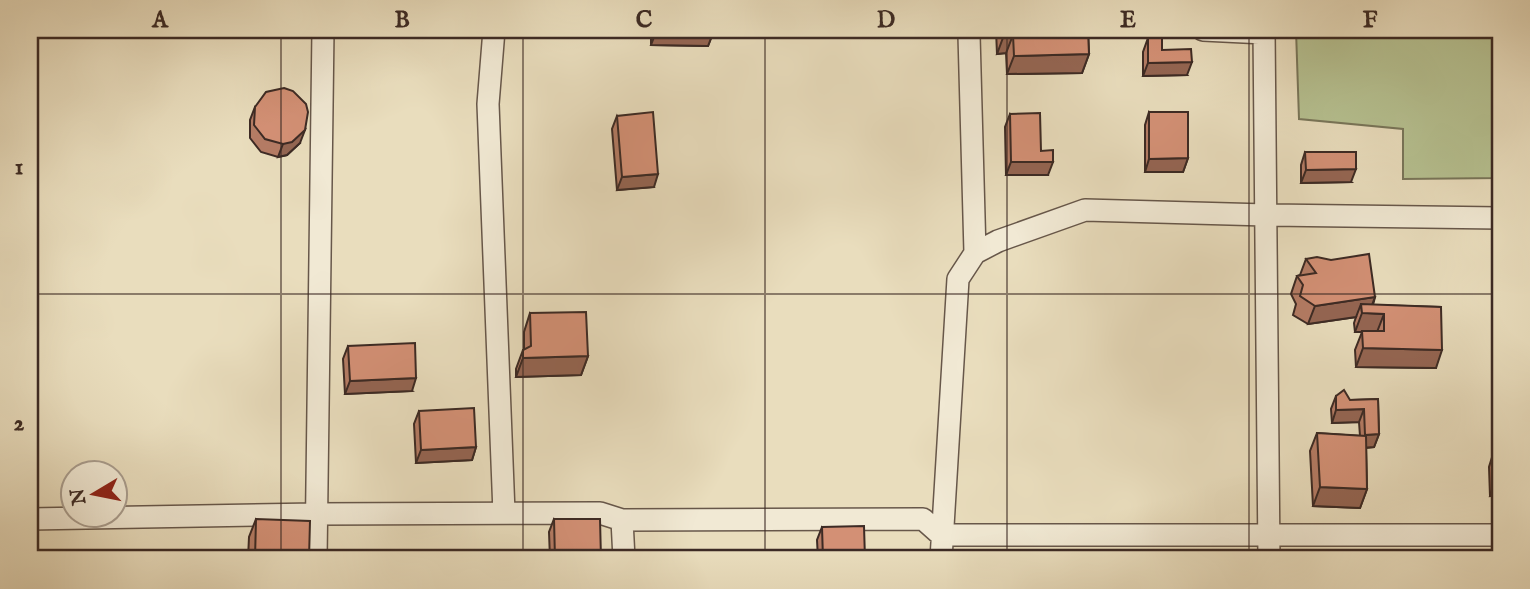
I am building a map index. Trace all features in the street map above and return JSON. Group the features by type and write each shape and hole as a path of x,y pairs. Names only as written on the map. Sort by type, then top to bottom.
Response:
{"street":[{"path":"316,559 323,30"},
{"path":"494,30 488,104 504,513"},
{"path":"972,30 969,35 975,253"},
{"path":"1203,30 1264,32 1269,559"},
{"path":"941,559 958,279 975,253 998,241 1085,210 1500,218"},
{"path":"30,519 600,513 622,520 923,519 941,535 1500,535"},
{"path":"622,520 624,559"}],"green space":[{"path":"1296,30 1500,30 1500,178 1403,179 1403,129 1299,119"}],"building":[{"path":"713,30 713,33 656,32"},
{"path":"1003,30 1088,30 1089,54 1014,56 1013,35 1004,35"},
{"path":"1148,38 1162,38 1162,50 1191,49 1192,62 1148,63"},
{"path":"284,88 293,91 306,104 308,112 305,130 292,142 283,144 265,139 254,125 255,107 266,92"},
{"path":"653,112 658,174 622,177 617,116"},
{"path":"1149,112 1188,112 1188,158 1149,159"},
{"path":"1040,113 1041,151 1053,150 1053,162 1011,162 1010,114"},
{"path":"1305,152 1356,152 1356,169 1306,170"},
{"path":"1369,254 1375,297 1315,306 1300,296 1303,285 1297,276 1316,273 1306,259 1317,257 1331,260"},
{"path":"1361,304 1441,307 1442,350 1363,348 1362,331 1384,331 1384,314 1362,313"},
{"path":"586,312 588,356 523,358 523,350 531,346 530,313"},
{"path":"415,343 416,378 350,381 348,346"},
{"path":"1344,390 1350,400 1378,399 1379,434 1365,435 1364,409 1336,410 1336,396"},
{"path":"474,408 476,447 421,450 419,411"},
{"path":"1317,433 1366,436 1367,489 1320,487"},
{"path":"1493,454 1500,454 1500,482 1494,483"},
{"path":"256,519 310,521 309,559 255,559"},
{"path":"554,519 600,519 601,559 555,559"},
{"path":"864,526 865,559 823,559 822,527"}]}
